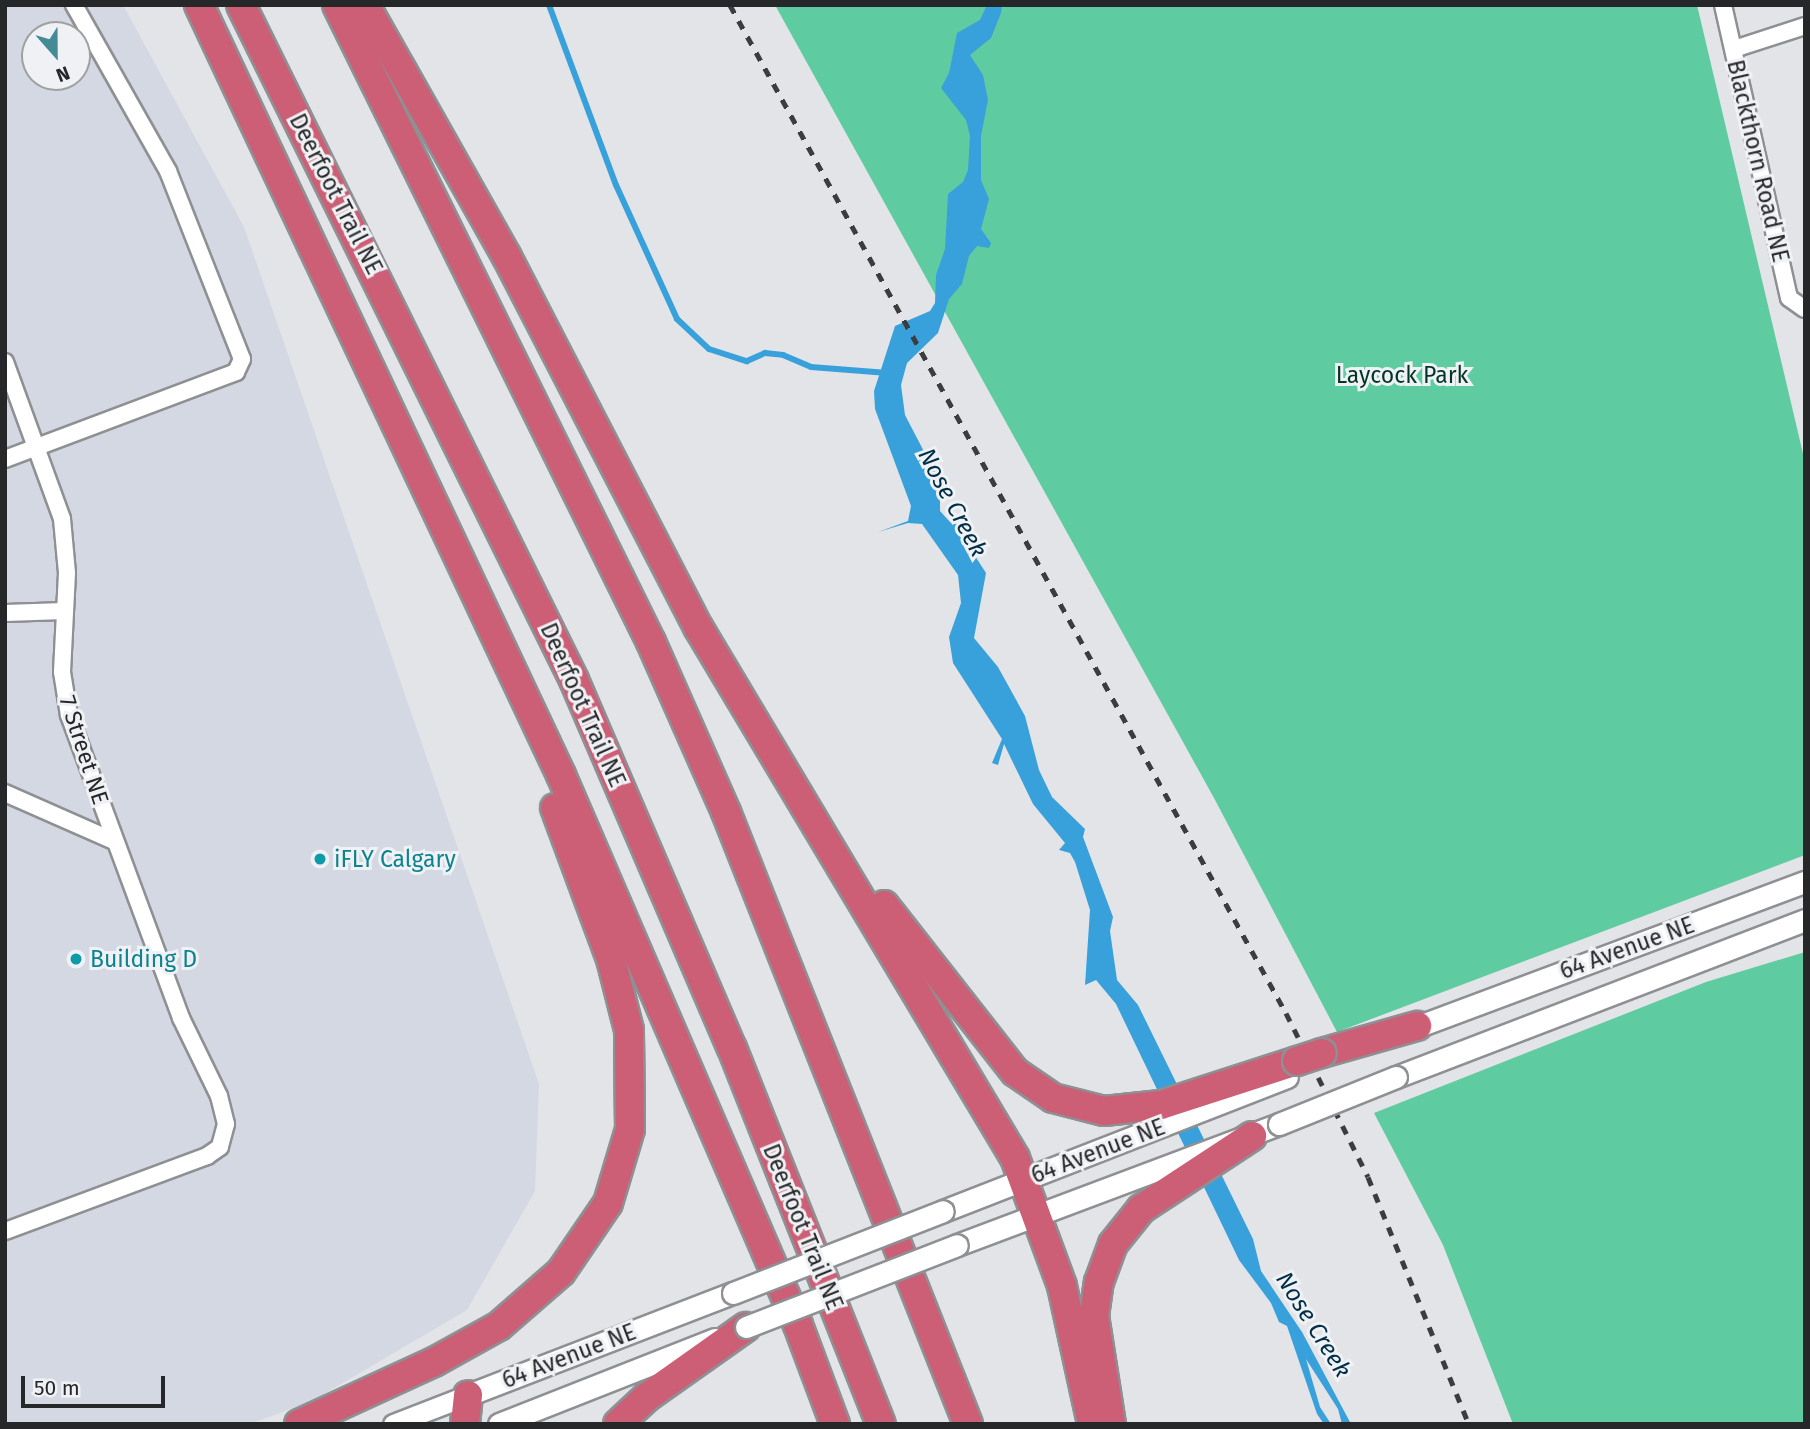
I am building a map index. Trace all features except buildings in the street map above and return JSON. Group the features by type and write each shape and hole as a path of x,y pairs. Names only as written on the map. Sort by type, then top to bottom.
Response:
{"highway":[{"path":"199,5 363,359 442,515 561,775 788,1303 835,1424"},
{"name":"Deerfoot Trail NE","path":"240,5 459,440 574,680 732,1048 881,1424"},
{"path":"337,5 662,666 732,825 968,1424"},
{"path":"365,5 507,257 698,627 816,818 1026,1180 1062,1286 1092,1424"},
{"path":"299,1424 466,1346 527,1303 561,1272 603,1212 630,1129 629,1030 611,960 532,748 484,637 442,515"},
{"path":"816,818 1015,1072 1053,1098 1104,1111 1161,1105 1332,1055 1417,1026"},
{"path":"1111,1424 1094,1316 1099,1282 1113,1244 1140,1209 1252,1136"},
{"path":"618,1424 647,1397 746,1327"},
{"path":"465,1424 468,1395"}],"main road":[{"name":"64 Avenue NE","path":"1417,1026 1805,882"},
{"name":"64 Avenue NE","path":"499,1424 957,1245 1252,1136 1396,1077 1800,923"},
{"name":"64 Avenue NE","path":"468,1395 1026,1180 1332,1055"}],"street":[{"path":"5,458 236,372 242,359 168,171 74,5"},
{"name":"Blackthorn Road NE","path":"1723,5 1789,298 1805,309"},
{"path":"1734,49 1805,26"},
{"name":"7 Street NE","path":"5,362 62,519 64,691 114,841 226,1124 220,1147 207,1156 5,1231"},
{"path":"5,612 64,611"},
{"path":"5,793 114,841"},
{"name":"64 Avenue NE","path":"393,1424 468,1395"}],"shaded area":[{"path":"5,5 123,5 244,227 539,1084 535,1191 467,1310 312,1401 250,1424 5,1424"}],"green space":[{"name":"Laycock Park","path":"775,5 1697,5 1805,462 1805,855 1337,1032 1214,798"},
{"path":"1805,952 1805,1424 1513,1424 1443,1245 1374,1113 1706,982"}],"water":[{"path":"987,5 1002,5 1001,13 991,38 970,55 983,75 988,100 981,136 981,180 989,199 981,229 991,243 989,248 977,246 969,256 962,284 949,299 938,333 907,363 901,385 905,415 930,463 947,482 949,493 940,494 940,511 950,522 964,526 968,545 986,573 974,638 998,667 1025,716 1039,770 1052,797 1085,829 1083,837 1113,917 1110,931 1117,980 1138,1005 1253,1239 1261,1271 1302,1332 1351,1424 1342,1424 1338,1409 1306,1359 1320,1407 1331,1424 1324,1424 1317,1414 1287,1326 1279,1322 1271,1303 1239,1260 1116,1004 1096,980 1085,985 1090,910 1075,862 1070,853 1059,850 1065,843 1033,804 1004,744 998,765 992,763 1002,739 953,663 949,637 961,603 958,575 922,524 908,523 878,532 908,521 911,506 875,409 874,391 895,326 930,311 935,303 936,275 945,249 948,194 963,182 968,170 970,136 966,120 941,88 949,73 957,33 980,20"}],"waterway":[{"path":"549,5 616,185 677,319 709,349 747,361 765,353 783,355 811,367 888,373"}],"railway":[{"path":"730,5 1286,1013 1368,1177 1469,1424"}],"place":[{"name":"iFLY Calgary","path":"320,859"},
{"name":"Building D","path":"76,959"}],"water label":[{"name":"Nose Creek","path":"952,503"},
{"name":"Nose Creek","path":"1313,1325"}]}
